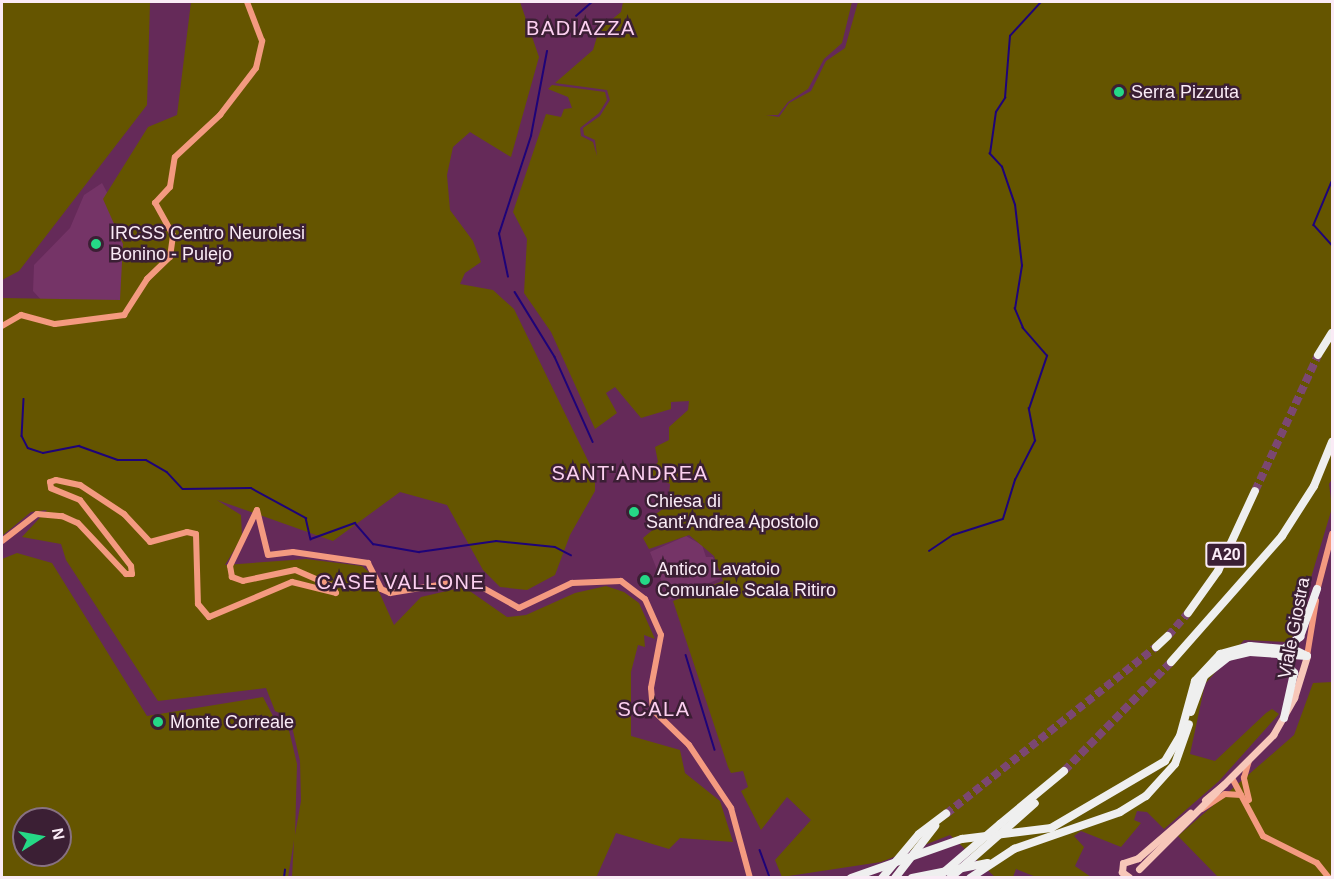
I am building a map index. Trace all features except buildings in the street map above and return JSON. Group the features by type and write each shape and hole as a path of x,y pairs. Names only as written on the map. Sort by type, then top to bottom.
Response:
{"highway":[{"path":"1318,354 1330,335"},
{"name":"A20","path":"1171,662 1258,566 1300,510 1327,458 1332,442"},
{"name":"A20","path":"1188,614 1218,571 1255,491"},
{"path":"1278,652 1300,637 1317,589"},
{"path":"1156,647 1168,636"},
{"path":"970,878 990,863 1024,845 1120,812 1146,796 1180,756 1195,681 1220,654 1244,646 1307,656"},
{"path":"1278,652 1289,663 1294,673 1284,718"},
{"path":"851,878 952,842 1027,834 1051,828 1110,797 1168,757 1180,736 1188,712"},
{"path":"950,878 1062,773"},
{"path":"938,878 1000,824 1031,802"},
{"path":"882,878 934,823 946,814"},
{"path":"895,878 934,823"},
{"path":"912,878 990,863"}],"main road":[{"path":"2,327 21,315 55,324 124,315 147,279 170,257 174,237 155,203 170,187 175,157 217,118 256,68 262,41 247,2"},
{"path":"2,541 34,515 62,516 78,523 128,575 132,574 131,566 80,500 50,487 56,480 80,485 124,514 150,542 187,532 196,534 198,604 209,617 292,582 336,593 332,586 295,570 243,581 232,577 230,566 257,510 268,555 293,552 365,563 374,569 381,589 390,593 428,590 469,579 519,608 567,586 615,580 647,603 662,642 651,688 653,710 689,745 728,802 750,878"},
{"name":"Viale Giostra","path":"1128,877 1202,809 1249,761 1284,718 1307,656 1317,589 1332,534"},
{"path":"1249,761 1245,788 1251,812"},
{"path":"1232,778 1245,788"},
{"path":"1232,778 1266,839 1317,863 1329,878"},
{"name":"Viale Giostra","path":"1121,869 1232,778"},
{"path":"1202,809 1230,792 1242,796"},
{"path":"1132,860 1139,869"},
{"path":"1115,878 1121,869 1128,877"}],"shaded area":[{"path":"2,2 150,2 147,105 19,271 2,280"},
{"path":"191,2 520,2 539,57 511,157 470,132 453,147 447,175 450,210 473,241 481,262 465,273 460,284 493,290 514,309 595,475 595,491 570,535 555,575 527,590 500,587 483,570 447,505 400,492 333,541 217,500 241,515 242,537 225,565 306,559 362,566 371,574 394,625 421,597 464,587 507,617 526,615 575,593 606,586 624,592 639,603 655,639 644,635 645,647 638,645 631,672 631,736 680,750 685,773 720,801 733,842 680,838 669,849 616,833 596,878 292,877 294,840 288,877 2,877 2,559 17,553 52,563 147,716 263,697 274,718 287,722 297,764 295,835 301,801 300,761 290,718 275,711 266,688 158,701 66,560 61,544 22,537 47,510 31,512 2,536 2,298 120,300 123,244 103,199 148,127 177,115"},
{"path":"623,2 852,2 842,43 824,59 808,89 788,102 778,115 766,115 779,117 789,103 811,91 826,61 845,48 858,2 1332,2 1332,479 1329,484 1332,508 1294,634 1289,642 1244,640 1205,684 1190,754 1215,761 1266,713 1272,709 1279,714 1219,781 1164,829 1147,812 1137,811 1134,820 1141,823 1121,847 1081,831 1074,836 1084,847 1075,866 1091,877 1036,877 1016,869 1013,877 995,877 950,835 881,862 782,877 775,860 811,820 787,797 761,830 741,791 748,787 743,771 731,773 728,767 673,601 723,581 714,556 689,535 649,549 643,538 655,528 650,518 663,509 659,495 669,496 670,484 648,473 658,462 655,447 669,440 669,427 688,410 689,401 671,402 671,409 641,418 615,387 606,393 617,413 595,429 551,332 524,293 527,239 513,212 546,114 561,117 564,109 572,108 568,97 548,89 552,85 605,92 607,100 599,113 580,128 581,136 593,142 597,156 595,140 584,135 583,128 600,116 610,100 607,90 555,83 593,50 599,30 621,12"},
{"name":"IRCSS Centro Neurolesi Bonino - Pulejo","path":"102,183 128,231 123,306 44,303 33,291 34,265 70,228 84,195"},
{"path":"686,536 702,545 706,557 713,557 721,578 669,600 650,552"},
{"path":"1332,682 1332,877 1218,877 1178,836 1294,735 1313,683"}],"waterway":[{"path":"576,16 592,2"},
{"path":"929,551 953,535 1003,519 1015,480 1035,441 1029,409 1047,356 1023,328 1015,309 1022,266 1015,205 1002,167 990,154 996,112 1005,98 1010,36 1041,2"},
{"path":"508,277 499,234 531,136 547,51"},
{"path":"1332,182 1314,225 1332,245"},
{"path":"515,292 555,357 593,442"},
{"path":"24,399 22,436 28,448 43,453 79,446 118,460 146,460 167,472 183,489 251,488 306,518 311,539 355,523 373,544 419,552 496,541 555,547 571,555"},
{"path":"686,655 715,750"},
{"path":"760,850 770,878"},
{"path":"284,878 285,870"}],"tunnel":[{"path":"1255,491 1318,355"},
{"path":"1168,636 1188,613"},
{"path":"946,814 1156,647"},
{"path":"1064,771 1171,662"}],"place":[{"name":"Serra Pizzuta","path":"1119,92"},
{"name":"IRCSS Centro Neurolesi Bonino - Pulejo","path":"96,244"},
{"name":"Chiesa di Sant'Andrea Apostolo","path":"634,512"},
{"name":"Antico Lavatoio Comunale Scala Ritiro","path":"645,580"},
{"name":"Monte Correale","path":"158,722"}],"district":[{"name":"BADIAZZA","path":"581,28"},
{"name":"SANT'ANDREA","path":"630,473"},
{"name":"CASE VALLONE","path":"401,582"},
{"name":"SCALA","path":"654,709"}]}
